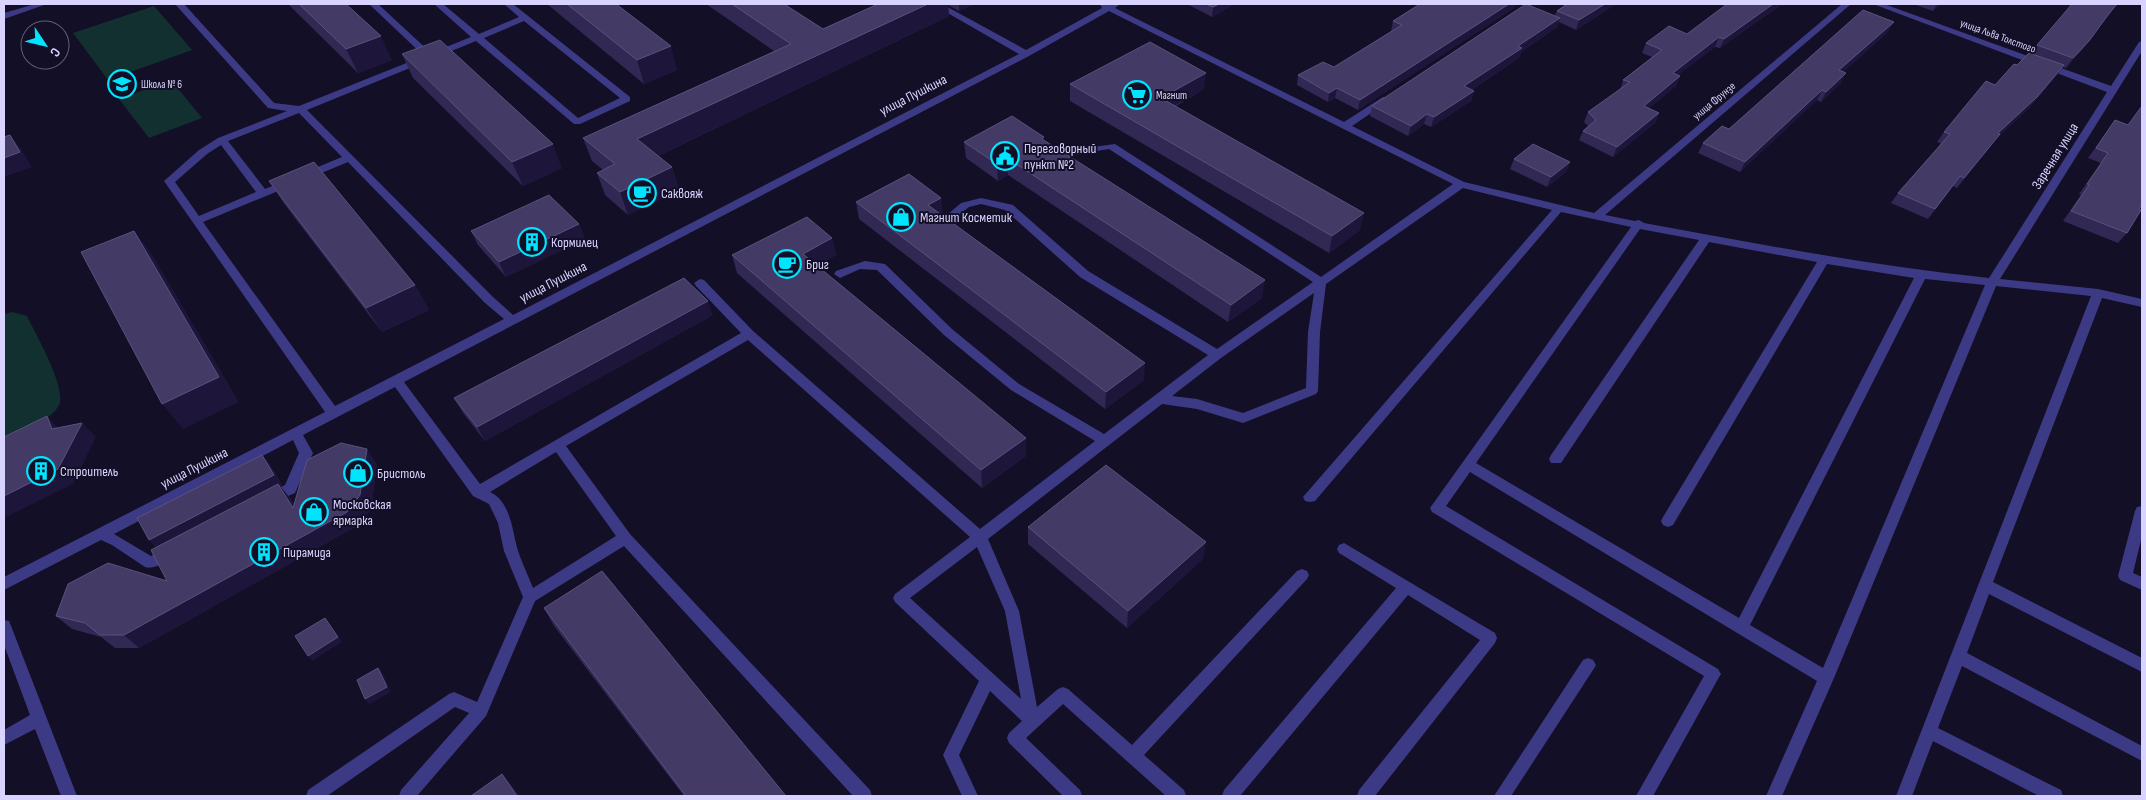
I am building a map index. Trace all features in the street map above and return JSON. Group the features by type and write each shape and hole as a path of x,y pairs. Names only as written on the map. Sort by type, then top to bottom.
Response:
{"street":[{"path":"4,16 43,4"},
{"path":"179,4 271,106 301,109 489,300 512,320"},
{"path":"373,4 430,57"},
{"path":"438,4 475,38 577,122 627,100 508,4"},
{"path":"936,4 1026,54"},
{"name":"улица Фрунзе","path":"1596,217 1847,4"},
{"name":"улица Льва Толстого","path":"1877,4 2112,90"},
{"path":"1108,5 1461,184 1596,217 1639,223 1706,238 1824,259 1921,275 2098,294 2142,303"},
{"name":"улица Пушкина","path":"4,584 1026,54 1108,5"},
{"path":"333,413 168,181 203,152 222,140 525,18"},
{"name":"Заречная улица","path":"1774,796 1826,678 1992,283 2142,44"},
{"path":"1346,125 1394,94"},
{"path":"222,140 263,194"},
{"path":"1067,154 1111,146 1321,282"},
{"path":"196,221 349,158"},
{"path":"1032,720 900,598 1217,355 1461,184"},
{"path":"952,215 965,205 981,201 996,202 1010,207 1084,274 1217,355"},
{"path":"1310,497 1559,208"},
{"path":"1639,223 1436,508 1713,674 1644,796"},
{"path":"1556,459 1706,238"},
{"path":"1668,521 1824,259"},
{"path":"840,274 854,266 868,263 881,267 948,332 1015,388 1105,441"},
{"path":"1742,627 1921,275"},
{"path":"1159,399 1197,404 1242,418 1312,391 1314,332 1321,282"},
{"path":"700,283 749,334 980,537 1012,611 1032,720"},
{"path":"1904,796 2098,294"},
{"path":"478,492 749,334"},
{"path":"396,380 478,492 494,500 505,523 511,552 530,597"},
{"path":"255,508 290,489 306,453 295,433"},
{"path":"558,445 625,538 864,796"},
{"path":"1468,464 1826,678"},
{"path":"2142,511 2125,576 2142,584"},
{"path":"101,534 117,541 150,563 185,544"},
{"path":"407,796 481,711 530,597 625,538"},
{"path":"1344,549 1490,638 1365,796"},
{"path":"1133,756 1302,575"},
{"path":"1985,585 2142,665"},
{"path":"1230,796 1406,586"},
{"path":"4,626 69,796"},
{"path":"1958,656 2142,754"},
{"path":"1502,796 1588,665"},
{"path":"970,796 951,755 988,679"},
{"path":"1074,796 1015,738 1032,720 1063,694 1178,796"},
{"path":"314,796 454,699 481,711"},
{"path":"4,738 40,718"},
{"path":"1929,732 2055,796"}],"green space":[{"path":"154,6 192,50 108,80 73,33"},
{"path":"171,80 202,118 149,138 119,99"},
{"path":"12,312 27,316 43,347 59,386 60,397 59,405 55,411 42,421 4,437 4,314"}],"building":[{"path":"299,4 346,4 381,36 346,49"},
{"path":"567,4 616,4 671,46 637,60"},
{"path":"732,4 784,4 823,29 878,4 928,4 637,139 672,167 620,192 597,173 615,164 583,138 791,44"},
{"path":"1206,4 1219,4 1213,7"},
{"path":"1420,4 1509,4 1360,100 1337,88 1329,93 1298,75 1323,62 1334,67 1402,25 1393,21"},
{"path":"1526,4 1560,18 1518,46 1522,48 1464,86 1474,91 1434,117 1427,114 1411,126 1372,106"},
{"path":"1567,4 1605,4 1579,20 1557,11"},
{"path":"1727,4 1773,4 1724,39 1719,37 1673,73 1680,76 1644,106 1659,113 1617,147 1583,131 1596,120 1588,112 1630,82 1623,80 1662,50 1646,43 1669,26 1687,34"},
{"path":"2072,4 2117,4 2089,41 2073,58 2037,45"},
{"path":"1863,10 1894,22 1839,70 1846,73 1826,92 1822,90 1745,162 1703,143 1722,126 1729,129"},
{"path":"440,40 553,144 512,162 402,54"},
{"path":"1150,42 1206,73 1161,98 1364,213 1332,236 1070,84"},
{"path":"2029,53 2064,65 2037,97 1998,133 2000,134 1964,178 1960,176 1935,209 1898,193 1950,134 1944,132 1986,81 1995,85 2014,64 2017,65"},
{"path":"2142,106 2142,204 2139,209 2141,210 2127,233 2071,211 2108,153 2096,148 2115,120 2128,125"},
{"path":"1012,116 1044,137 1042,139 1265,280 1231,305 1007,158 997,164 964,142"},
{"path":"10,135 20,152 4,158 4,137"},
{"path":"1533,144 1570,162 1551,177 1514,159"},
{"path":"314,162 415,285 366,308 269,181"},
{"path":"909,174 941,198 928,205 1145,363 1106,392 856,202"},
{"path":"549,195 579,224 499,262 471,231"},
{"path":"807,217 832,238 803,254 1026,438 981,470 732,255"},
{"path":"134,231 219,377 162,404 81,252"},
{"path":"684,278 708,301 477,427 454,398"},
{"path":"47,416 52,429 82,423 58,469 4,496 4,437"},
{"path":"341,443 367,449 360,495 347,512 124,635 100,635 85,623 56,616 68,584 108,563 167,581 151,550 278,484 293,508 307,460"},
{"path":"262,455 274,475 149,540 137,518"},
{"path":"1106,465 1206,542 1128,611 1028,527"},
{"path":"602,571 786,796 686,796 544,608"},
{"path":"325,618 338,637 308,656 295,636"},
{"path":"378,668 387,687 365,699 357,680"},
{"path":"502,774 517,796 471,796"}],"place":[{"name":"Школа № 6","path":"122,84"},
{"name":"Магнит","path":"1137,95"},
{"name":"Переговорный пункт №2","path":"1005,156"},
{"name":"Саквояж","path":"642,193"},
{"name":"Магнит Косметик","path":"901,217"},
{"name":"Кормилец","path":"532,242"},
{"name":"Бриг","path":"787,264"},
{"name":"Строитель","path":"41,471"},
{"name":"Бристоль","path":"358,473"},
{"name":"Московская ярмарка","path":"314,512"},
{"name":"Пирамида","path":"264,552"}]}
